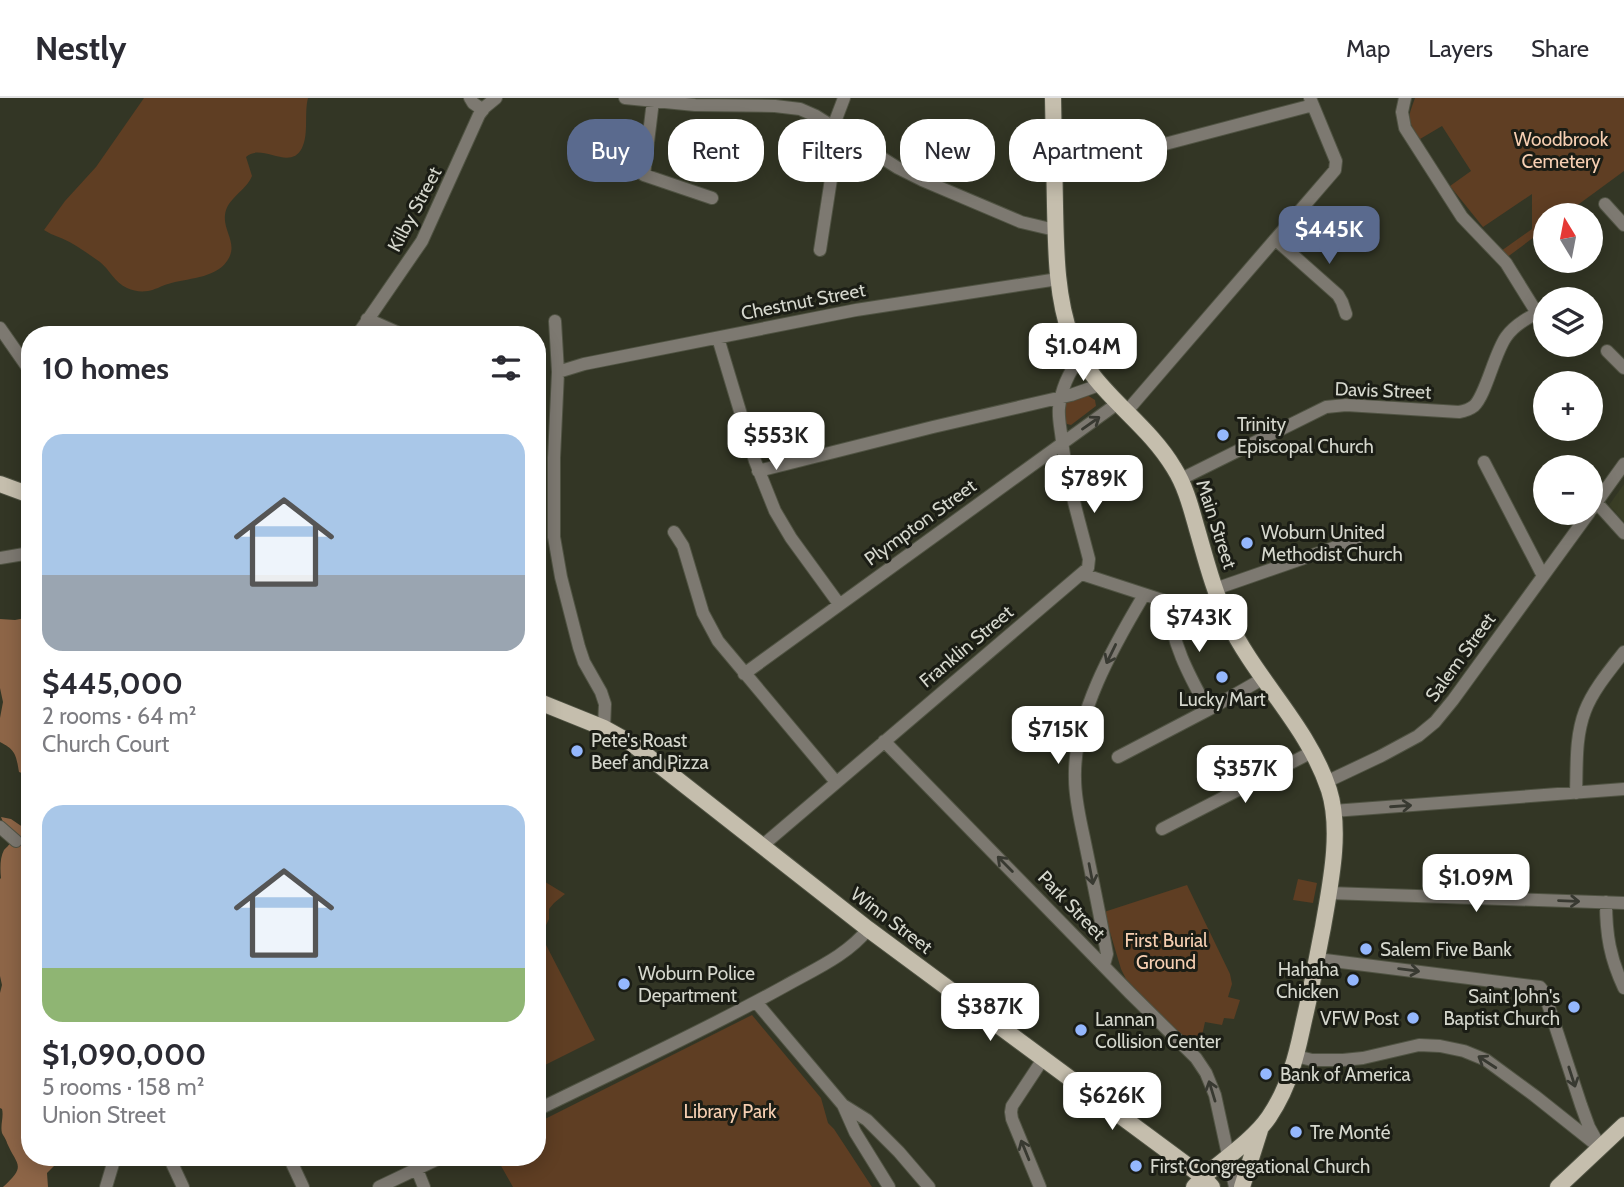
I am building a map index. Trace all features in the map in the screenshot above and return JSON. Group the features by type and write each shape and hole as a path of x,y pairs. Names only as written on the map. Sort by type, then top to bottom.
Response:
{"main road":[{"name":"Main Street","path":"1053,98 1053,119"},
{"name":"Main Street","path":"1054,182 1058,279 1068,327 1080,358 1100,385 1161,448 1181,479 1225,613 1240,644 1312,752 1331,798 1334,846 1329,892 1296,1056 1283,1093 1261,1128 1242,1187"},
{"path":"0,484 21,492"},
{"name":"Winn Street","path":"546,705 604,728 646,754 868,929 1043,1059 1203,1184"},
{"path":"1558,1187 1624,1125"},
{"name":"Main Street","path":"1203,1184 1261,1128"}],"street":[{"path":"470,98 483,110"},
{"name":"Kilby Street","path":"363,326 422,241 483,110 496,98"},
{"path":"625,98 706,106 758,102 800,109 821,119"},
{"path":"836,119 844,98"},
{"path":"1405,98 1402,110 1405,128 1462,217 1506,263 1533,300"},
{"path":"653,101 644,175 712,198"},
{"path":"1167,142 1312,101"},
{"name":"Plympton Street","path":"744,674 1063,443 1123,407 1276,240 1334,172 1336,161 1312,101"},
{"path":"886,160 943,190 1021,222 1055,230"},
{"path":"820,250 831,182"},
{"path":"1605,204 1624,225"},
{"path":"1276,240 1338,295 1346,314"},
{"name":"Chestnut Street","path":"558,372 584,364 879,306 1058,279"},
{"name":"Davis Street","path":"1181,479 1326,407 1346,405 1459,412 1468,410 1478,401 1506,337 1520,323 1533,316"},
{"path":"367,319 383,326"},
{"path":"555,321 558,372 554,458 555,544 582,654 606,704 604,728"},
{"path":"0,328 21,358"},
{"path":"718,338 758,471 775,511 839,604"},
{"path":"1607,351 1624,368"},
{"path":"1080,358 1069,374 1059,414 1075,508 1089,559 1088,568 1082,574 1208,615 1225,613"},
{"path":"758,471 1062,397 1100,385"},
{"path":"1484,462 1543,576"},
{"name":"Salem Street","path":"1603,493 1624,464"},
{"path":"1603,517 1624,533"},
{"name":"Salem Street","path":"1326,782 1404,744 1430,726 1453,700 1580,525"},
{"path":"674,532 683,546 705,619 718,641 836,782"},
{"path":"1216,589 1356,540"},
{"path":"0,558 21,554"},
{"name":"Franklin Street","path":"762,846 1082,574"},
{"path":"1104,965 1107,954 1075,786 1076,752 1100,678 1144,595"},
{"path":"1169,603 1171,622 1186,669 1208,710"},
{"path":"1576,793 1578,744 1584,714 1596,691 1624,652"},
{"path":"1118,757 1264,678"},
{"name":"Park Street","path":"884,741 1200,1063 1215,1096 1235,1187"},
{"path":"1162,829 1312,752"},
{"path":"1333,811 1624,789"},
{"path":"0,827 16,842"},
{"path":"1329,892 1624,903"},
{"path":"1606,902 1608,944 1624,988"},
{"path":"546,1106 755,1002 831,959 858,941 868,929"},
{"path":"1317,959 1539,987 1544,992 1589,1126 1600,1147"},
{"path":"755,1002 843,1105 855,1132 889,1187"},
{"path":"1296,1056 1312,1060 1343,1060 1429,1045 1464,1051 1476,1055 1535,1096 1600,1147"},
{"path":"1040,1187 1011,1112 1014,1101 1043,1059"},
{"path":"843,1105 867,1120 929,1187"},
{"path":"106,1187 112,1166"},
{"path":"173,1166 183,1187"},
{"path":"293,1166 303,1187"},
{"path":"379,1187 410,1166"},
{"path":"415,1166 424,1187"}],"shaded area":[{"path":"1624,484 1624,522 1609,505"},
{"path":"0,619 21,619 21,773 14,754 0,742 3,702 0,688"},
{"path":"1,817 11,819 21,826 21,1166 54,1166 47,1173 48,1187 3,1187 15,1174 18,1165 2,1133 0,1108 0,867 4,850 11,842"}],"green space":[{"path":"144,98 308,98 305,136 297,155 283,157 252,153 246,157 252,176 226,209 225,221 231,249 222,267 208,275 142,291 123,285 100,262 70,242 44,230 65,201 96,167"},
{"name":"Woodbrook Cemetery","path":"1415,98 1624,98 1624,171 1580,203 1533,203 1533,238 1506,258 1501,251 1532,229 1532,194 1483,227 1450,186 1471,171 1442,126 1420,139 1410,115"},
{"path":"1087,395 1095,400 1096,406 1071,425 1067,424 1064,421 1065,401"},
{"path":"1298,879 1317,883 1313,903 1293,900"},
{"path":"546,882 565,894 549,909 546,925"},
{"name":"First Burial Ground","path":"1187,885 1230,974 1232,984 1228,997 1240,1000 1234,1019 1224,1018 1222,1025 1205,1022 1199,1049 1126,979 1104,912"},
{"path":"546,945 595,1040 546,1064"},
{"name":"Library Park","path":"752,1015 821,1098 828,1123 872,1187 513,1187 501,1166 546,1166 546,1118"}],"place":[{"name":"Trinity Episcopal Church","path":"1223,435"},
{"name":"Woburn United Methodist Church","path":"1247,543"},
{"name":"Lucky Mart","path":"1222,677"},
{"name":"Pete's Roast Beef and Pizza","path":"577,751"},
{"name":"Salem Five Bank","path":"1366,949"},
{"name":"Hahaha Chicken","path":"1353,980"},
{"name":"Woburn Police Department","path":"624,984"},
{"name":"Saint John's Baptist Church","path":"1574,1007"},
{"name":"VFW Post","path":"1413,1018"},
{"name":"Lannan Collision Center","path":"1081,1030"},
{"name":"Bank of America","path":"1266,1074"},
{"name":"Tre Monté","path":"1296,1132"},
{"name":"First Congregational Church","path":"1136,1166"}]}
